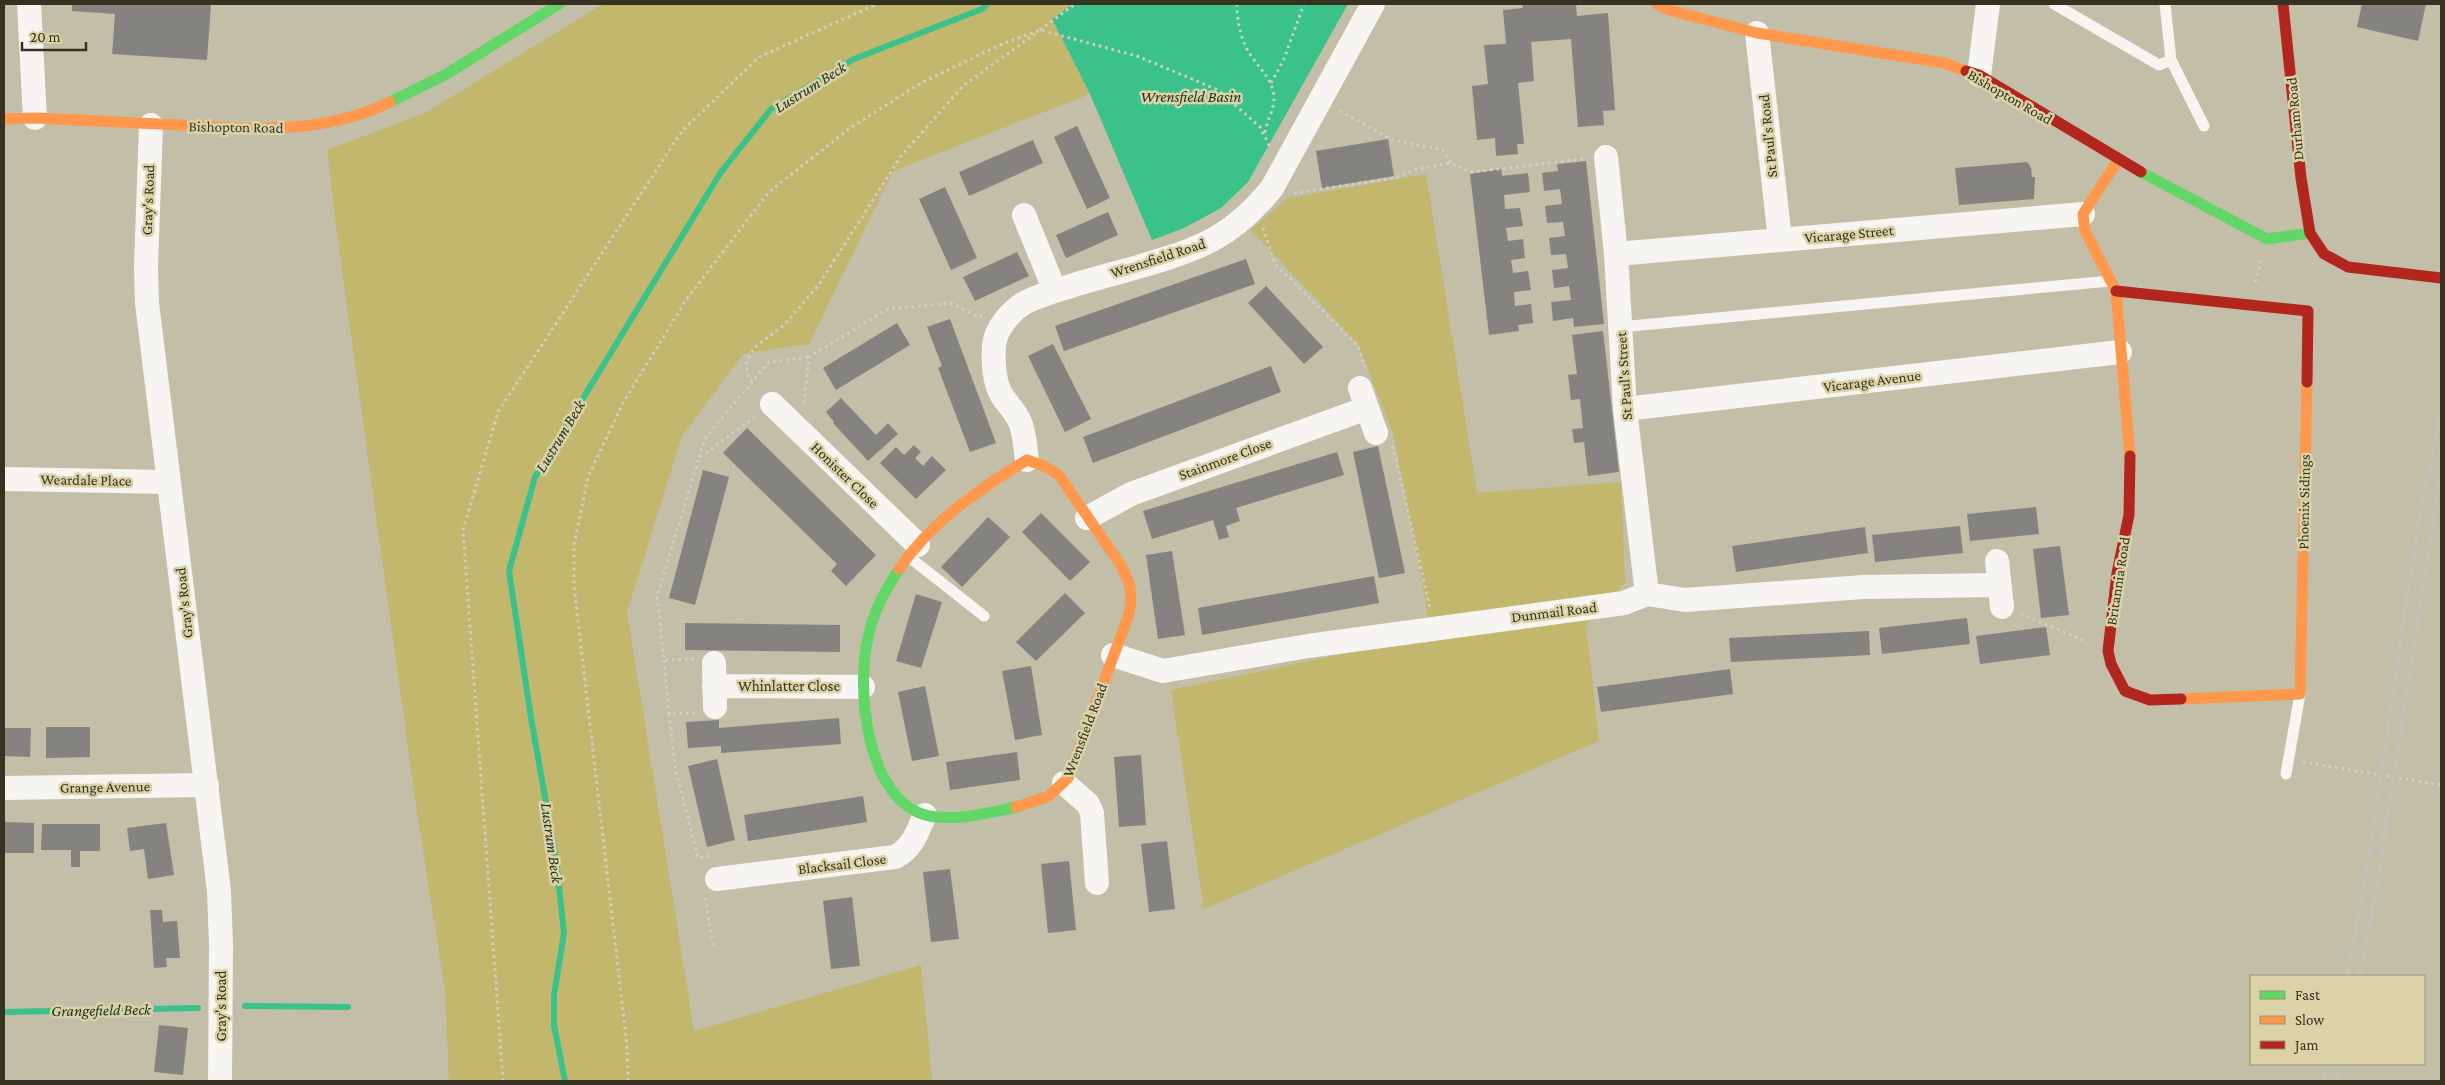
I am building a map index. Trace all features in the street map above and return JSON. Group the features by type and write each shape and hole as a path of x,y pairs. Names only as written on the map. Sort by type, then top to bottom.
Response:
{"street":[{"path":"29,4 34,52 35,118"},
{"name":"Bishopton Road","path":"4,119 35,118 271,130 326,124 378,108 445,75 559,4"},
{"name":"Wrensfield Road","path":"1027,460 1024,430 1020,420 1000,392 996,380 994,345 998,331 1007,317 1024,304 1055,291 1190,250 1212,240 1249,213 1272,188 1373,4"},
{"name":"Bishopton Road","path":"1657,4 1670,10 1757,32 1911,56 1944,63 1979,75 2118,160 2267,239 2310,233"},
{"path":"1979,75 1988,4"},
{"name":"Durham Road","path":"2283,4 2301,178 2310,233"},
{"name":"St Paul's Road","path":"1757,32 1780,240"},
{"name":"Gray's Road","path":"151,125 146,266 147,303 207,785 218,891 221,935 220,1081"},
{"name":"St Paul's Street","path":"1606,157 1616,254 1625,409 1648,594"},
{"path":"2083,214 2118,160"},
{"path":"1024,214 1055,291"},
{"name":"Vicarage Street","path":"1616,254 2083,214"},
{"name":"Britannia Road","path":"2083,214 2085,231 2113,286 2131,462 2129,515 2117,573 2108,651 2111,664 2125,691 2150,700 2300,694"},
{"path":"2310,233 2324,254 2348,267 2441,278"},
{"name":"Phoenix Sidings","path":"2113,286 2308,310 2300,694"},
{"name":"Vicarage Avenue","path":"1625,409 2120,352"},
{"name":"Stainmore Close","path":"1088,518 1131,494 1363,398 1376,433"},
{"name":"Honister Close","path":"772,404 913,551"},
{"name":"Wrensfield Road","path":"1027,460 1044,466 1059,476 1122,567 1130,586 1131,602 1128,617 1064,783 1040,801 1022,807 950,817 925,815 913,810 902,802 885,782 878,764 863,687 865,652 879,604 913,551 934,526 991,482 1027,460"},
{"name":"Weardale Place","path":"4,479 168,482"},
{"path":"1648,594 1685,600 1864,587 2000,596 1997,561"},
{"name":"Dunmail Road","path":"1113,655 1156,670 1169,671 1308,646 1624,604 1648,594"},
{"name":"Whinlatter Close","path":"714,685 863,687"},
{"path":"1064,783 1088,804 1092,813 1097,883"},
{"name":"Grange Avenue","path":"4,788 207,785"},
{"name":"Blacksail Close","path":"718,875 895,857 905,852 912,843 925,815"}],"lane":[{"path":"2054,4 2159,65 2171,60"},
{"path":"2165,4 2171,60 2204,126"},
{"path":"1620,327 2113,286"},
{"path":"913,551 984,616"},
{"path":"2286,774 2300,694"}],"path":[{"path":"503,1081 463,530 498,412 682,130 760,57 877,4"},
{"path":"752,382 748,377 746,364 754,348 785,324 818,286 901,156 964,86 1075,4"},
{"path":"1237,4 1237,17 1244,44 1271,84 1274,104 1265,135"},
{"path":"1271,84 1284,59 1304,4"},
{"path":"628,1081 627,1046 574,586 574,545 588,477 623,403 686,300 769,192 850,128 921,82 1002,44 1040,30 1137,56 1218,90 1231,100 1265,135 1270,147 1288,159"},
{"path":"1320,100 1393,140 1443,150 1451,163"},
{"path":"1272,188 1290,194 1395,178 1416,168 1451,163 1472,172 1606,157"},
{"path":"2253,287 2261,260"},
{"path":"718,875 698,858 675,768 657,596 705,438 769,362 809,357 888,309 952,303 976,316 1007,317"},
{"path":"797,429 805,399 809,357"},
{"path":"699,458 772,404"},
{"path":"2000,596 2108,651"},
{"path":"664,660 714,659 715,712 669,714"},
{"path":"2297,761 2441,785"},
{"path":"698,858 732,854 718,875 713,946"}],"shaded area":[{"path":"603,4 1073,4 1052,20 1090,94 893,171 809,344 743,354 682,436 627,612 694,1031 921,965 932,1081 449,1081 445,991 416,805 327,150 425,113"},
{"path":"1426,174 1477,493 1621,482 1625,583 1586,625 1599,741 1204,909 1171,690 1432,635 1393,433 1358,344 1251,230 1288,198"}],"water":[{"name":"Wrensfield Basin","path":"1073,4 1348,4 1248,182 1221,208 1184,228 1152,240 1090,94 1052,19"}],"building":[{"path":"72,4 211,4 207,60 112,54 115,14 72,11"},
{"path":"1522,4 1576,4 1577,16 1608,13 1615,110 1603,111 1604,125 1578,127 1571,39 1531,42 1534,81 1518,83 1524,144 1517,144 1518,154 1496,156 1495,138 1477,140 1472,86 1488,84 1484,45 1506,44 1503,10 1523,8"},
{"path":"2362,4 2426,4 2418,41 2357,27"},
{"path":"1077,126 1110,198 1087,209 1054,137"},
{"path":"1388,139 1394,176 1322,188 1316,151"},
{"path":"1033,140 1043,163 969,196 959,172"},
{"path":"1586,161 1604,324 1574,327 1573,318 1553,321 1551,302 1571,300 1569,286 1554,288 1552,270 1568,268 1566,254 1551,255 1549,238 1565,236 1563,222 1547,223 1545,206 1562,204 1560,189 1544,191 1542,173 1558,171 1557,164"},
{"path":"2027,162 2031,168 2032,177 2035,177 2034,199 1959,205 1955,168"},
{"path":"1501,169 1502,176 1528,173 1530,192 1504,195 1505,209 1520,208 1523,226 1506,228 1508,241 1523,239 1525,258 1511,260 1513,273 1528,271 1531,290 1514,292 1515,306 1531,304 1533,323 1518,325 1519,331 1489,335 1470,174"},
{"path":"945,187 977,258 951,270 919,199"},
{"path":"1108,212 1118,235 1066,258 1056,235"},
{"path":"1017,252 1029,276 975,301 963,277"},
{"path":"1246,259 1255,284 1064,351 1055,326"},
{"path":"1266,286 1323,347 1304,364 1248,303"},
{"path":"950,319 996,443 970,452 938,368 942,366 927,327"},
{"path":"897,323 910,345 836,390 823,368"},
{"path":"1603,331 1619,472 1588,476 1584,442 1574,443 1572,429 1583,428 1580,399 1571,400 1568,375 1577,374 1572,335"},
{"path":"1053,344 1091,419 1065,432 1028,356"},
{"path":"1271,366 1281,392 1093,463 1083,437"},
{"path":"841,398 876,435 888,423 898,434 868,461 833,423 826,412"},
{"path":"747,428 876,555 846,586 831,571 837,564 723,453"},
{"path":"914,445 921,452 915,458 923,466 932,456 946,470 916,499 880,463 896,447 904,455"},
{"path":"1378,446 1405,573 1379,578 1353,452"},
{"path":"1337,452 1344,475 1236,508 1240,521 1226,526 1229,537 1219,540 1213,520 1152,539 1143,511"},
{"path":"703,470 729,477 695,605 669,598"},
{"path":"2036,507 2039,534 1970,541 1967,514"},
{"path":"1041,513 1090,562 1070,581 1022,532"},
{"path":"988,517 1010,537 962,587 941,567"},
{"path":"1960,526 1963,553 1875,562 1872,535"},
{"path":"1865,527 1868,553 1736,572 1732,546"},
{"path":"2060,546 2069,615 2041,618 2033,549"},
{"path":"1172,551 1185,635 1158,639 1146,555"},
{"path":"1374,576 1379,603 1202,635 1198,608"},
{"path":"1065,593 1085,613 1036,661 1016,642"},
{"path":"916,594 942,602 921,668 896,661"},
{"path":"1967,618 1970,644 1882,654 1879,628"},
{"path":"685,623 840,625 840,652 685,650"},
{"path":"2046,627 2050,655 1980,664 1976,636"},
{"path":"1869,631 1870,655 1731,662 1729,638"},
{"path":"1031,666 1042,735 1015,740 1002,671"},
{"path":"1730,669 1733,694 1601,712 1597,687"},
{"path":"925,686 939,756 912,761 898,692"},
{"path":"839,718 841,744 721,753 721,746 688,748 686,722 719,720 719,728"},
{"path":"46,727 90,727 90,757 46,758"},
{"path":"4,728 31,728 30,757 4,756"},
{"path":"1017,752 1020,780 950,790 946,762"},
{"path":"1141,755 1146,825 1119,827 1114,757"},
{"path":"717,759 735,840 707,847 688,766"},
{"path":"863,796 867,822 748,841 744,815"},
{"path":"4,822 34,823 34,853 4,853"},
{"path":"166,823 174,875 148,879 144,849 130,851 127,828"},
{"path":"42,824 100,824 100,851 80,851 80,867 71,867 71,850 41,850"},
{"path":"1167,841 1175,909 1149,912 1141,844"},
{"path":"1069,861 1076,930 1048,933 1041,864"},
{"path":"950,869 959,939 931,942 923,872"},
{"path":"852,897 860,966 831,969 823,901"},
{"path":"150,910 162,910 163,922 177,921 180,958 166,958 167,967 154,968"},
{"path":"159,1025 188,1028 183,1075 154,1072"}],"waterway":[{"name":"Lustrum Beck","path":"565,1081 554,1025 554,995 564,933 556,859 531,718 509,571 535,477 721,172 771,109 854,59 982,9 987,4"},
{"name":"Grangefield Beck","path":"245,1006 348,1007"},
{"name":"Grangefield Beck","path":"4,1012 198,1008"}],"railway":[{"path":"2347,975 2372,836 2414,555 2441,415"},
{"path":"2359,975 2373,909 2441,471"},
{"path":"2324,1081 2328,1065"},
{"path":"2337,1081 2341,1065"}],"traffic: fast":[{"path":"390,102 445,75 559,4"},
{"path":"2141,172 2267,239 2310,233"},
{"path":"899,569 876,611 870,628 865,659 863,684 865,710 869,737 877,763 888,785 903,803 922,814 945,818 981,814 1016,807"}],"traffic: slow":[{"path":"1657,4 1669,10 1757,33 1944,63 1966,71"},
{"path":"4,119 35,118 234,128 287,127 339,120 365,113 390,102"},
{"path":"2118,160 2083,214 2085,231 2116,291 2130,456"},
{"path":"2181,699 2300,694 2307,382"},
{"path":"1016,807 1049,796 1068,778 1128,617 1131,602 1130,586 1122,567 1059,475 1044,466 1027,460"},
{"path":"899,569 926,536 957,508 1027,460"}],"traffic: jam":[{"path":"2283,4 2301,178 2310,233 2324,254 2348,267 2441,278"},
{"path":"1966,71 1979,75 2141,172"},
{"path":"2116,291 2308,311 2307,382"},
{"path":"2130,456 2129,515 2117,573 2108,651 2111,664 2125,691 2150,700 2181,699"}]}
